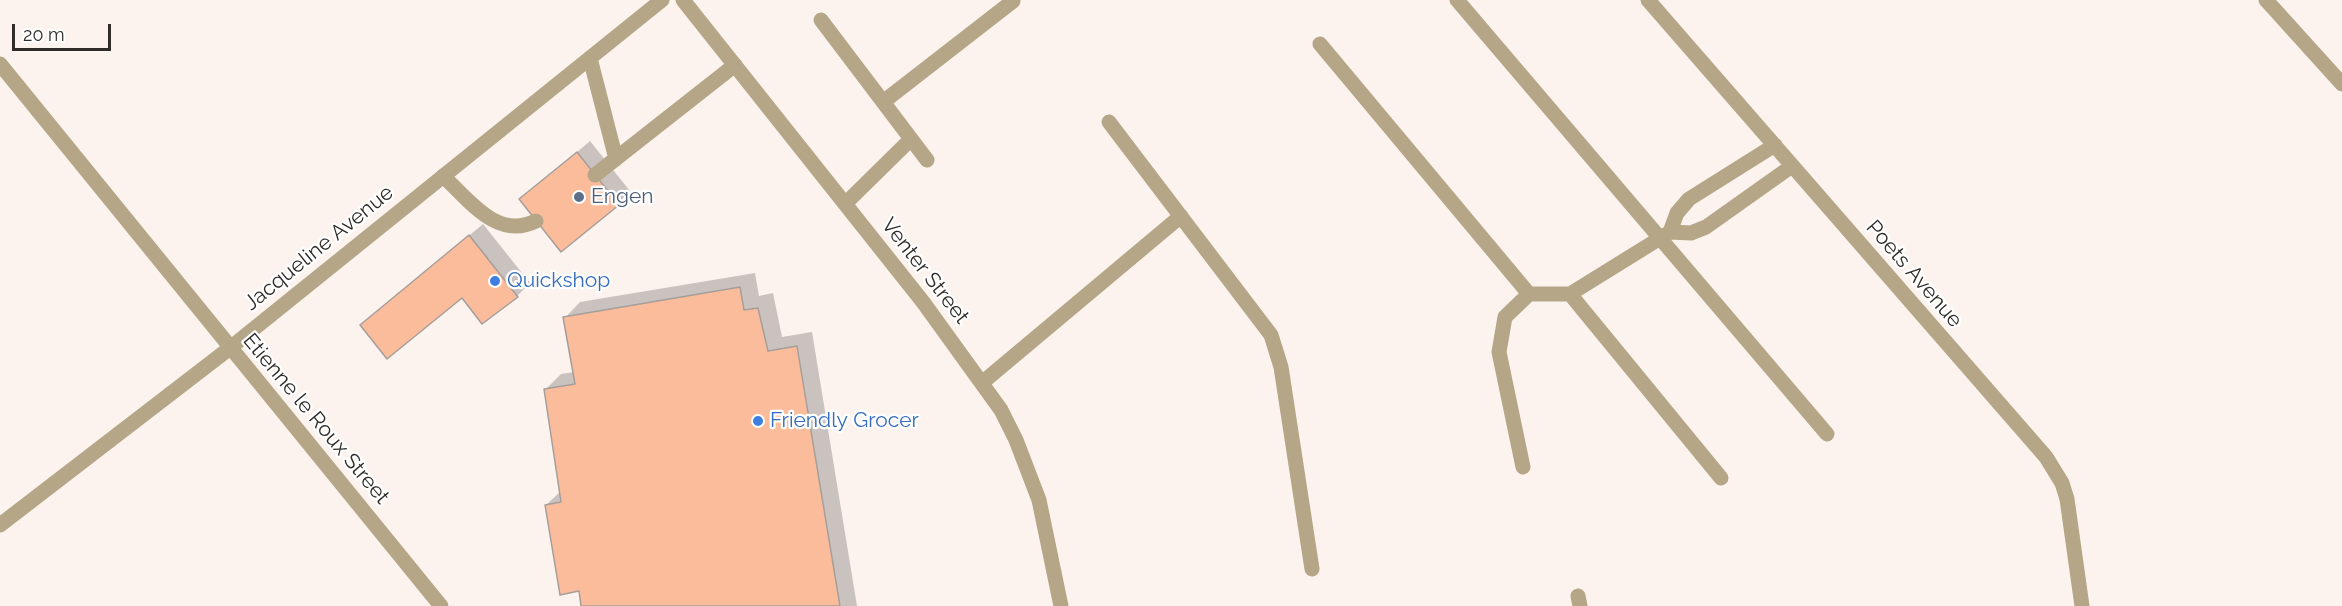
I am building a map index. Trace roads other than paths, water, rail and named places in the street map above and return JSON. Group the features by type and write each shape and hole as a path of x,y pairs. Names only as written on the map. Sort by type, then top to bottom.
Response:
{"street":[{"name":"Jacqueline Avenue","path":"0,525 230,348 662,0"},
{"name":"Venter Street","path":"683,0 983,382 1016,440 1039,500 1061,606"},
{"path":"1456,0 1665,235 1827,434"},
{"name":"Poets Avenue","path":"1648,0 2056,471 2067,499 2082,606"},
{"path":"2266,0 2342,84"},
{"path":"883,102 1013,1"},
{"path":"821,20 927,160"},
{"path":"1320,44 1529,294"},
{"path":"590,58 616,159"},
{"name":"Etienne le Roux Street","path":"0,64 441,606"},
{"path":"595,175 735,65"},
{"path":"1109,122 1261,320 1277,350 1312,569"},
{"path":"845,204 911,139"},
{"path":"1665,235 1677,213 1689,199 1775,145"},
{"path":"1523,467 1499,352 1505,317 1529,294 1570,294 1665,235 1691,233 1706,227 1792,166"},
{"path":"442,176 493,220 506,227 522,228 536,221"},
{"path":"983,382 1181,216"},
{"path":"1570,294 1721,478"}],"place":[{"name":"Engen","path":"579,197"},
{"name":"Quickshop","path":"495,281"},
{"name":"Friendly Grocer","path":"758,421"}]}
